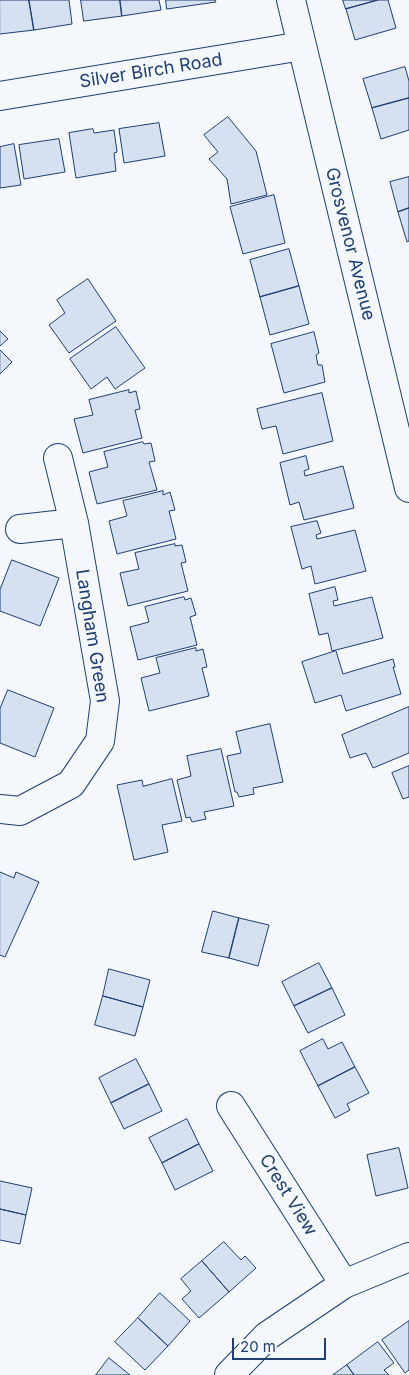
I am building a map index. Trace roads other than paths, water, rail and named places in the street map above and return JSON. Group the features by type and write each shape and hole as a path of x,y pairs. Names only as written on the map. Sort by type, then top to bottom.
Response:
{"street":[{"name":"Grosvenor Avenue","path":"291,0 409,488"},
{"name":"Silver Birch Road","path":"0,96 302,46"},
{"name":"Langham Green","path":"0,809 20,811 71,784 100,740 105,701 74,523 58,458"},
{"path":"20,529 74,523"},
{"name":"Crest View","path":"231,1106 344,1284"},
{"path":"229,1375 267,1336 344,1284 409,1257"}]}
